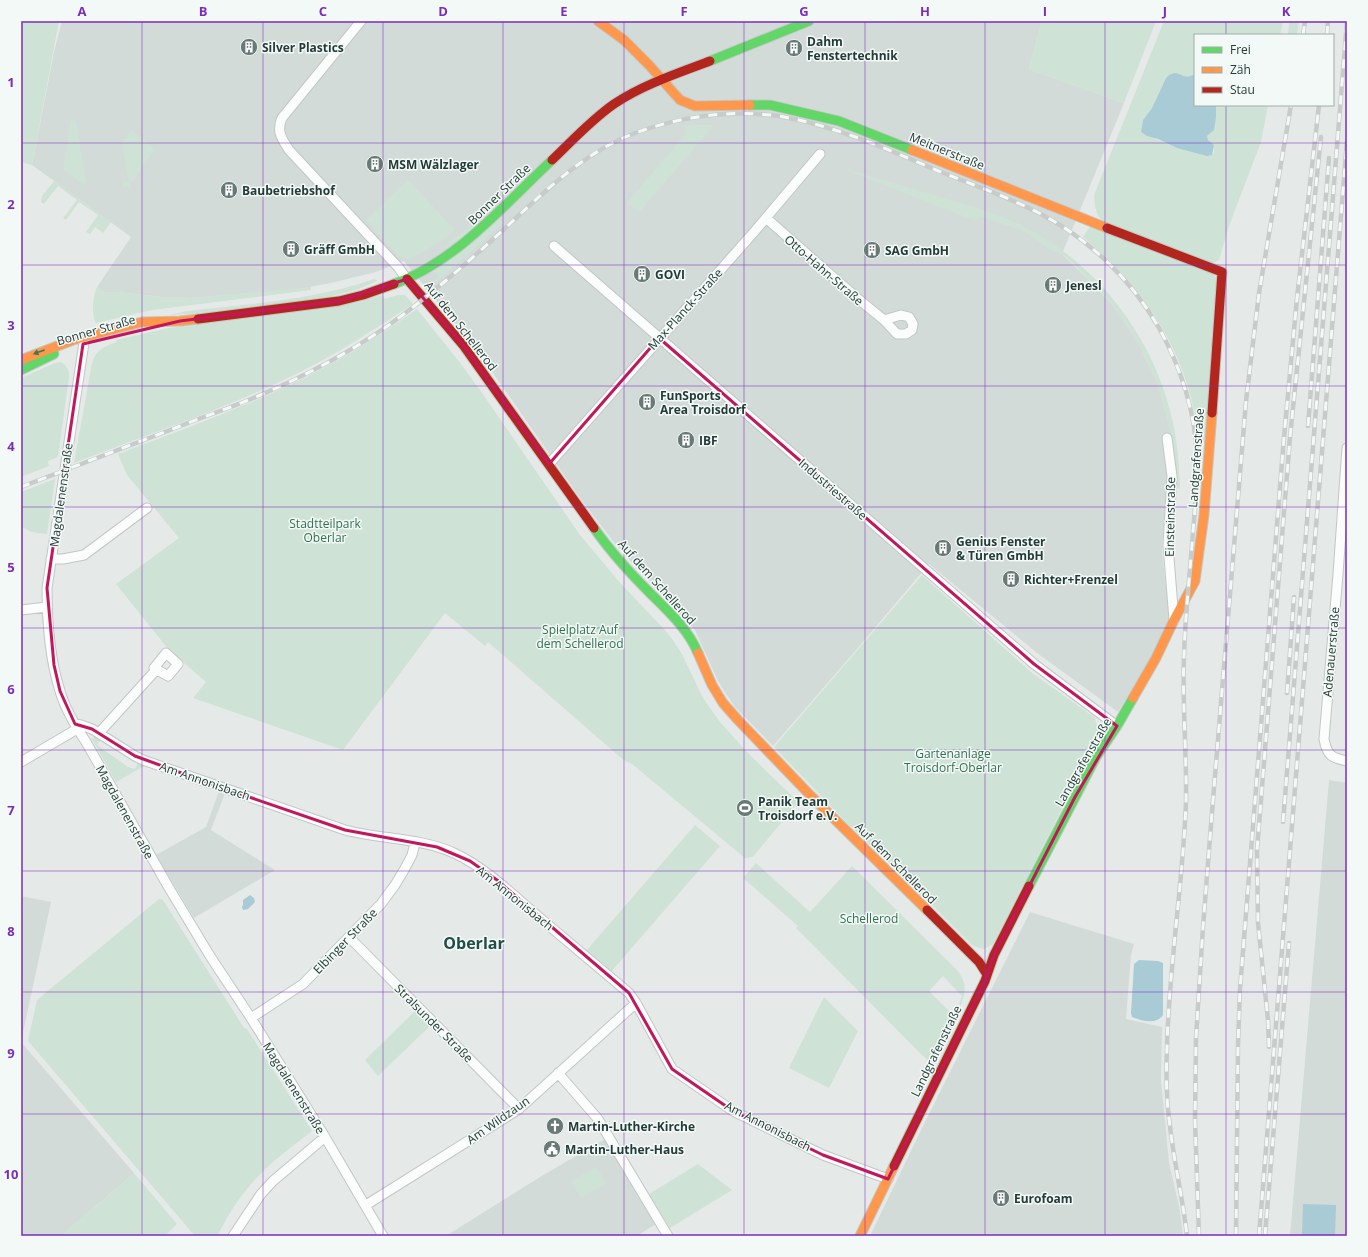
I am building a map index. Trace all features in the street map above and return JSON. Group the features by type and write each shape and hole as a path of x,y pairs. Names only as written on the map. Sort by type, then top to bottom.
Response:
{"street":[{"path":"361,21 282,118 279,124 279,134 289,150 398,267 407,279"},
{"name":"Meitnerstraße","path":"598,21 624,40 680,100 688,104 695,106 770,105 839,121 1146,244 1222,272"},
{"name":"Bonner Straße","path":"21,360 32,355 142,322 180,321 339,301 363,295 407,279 434,264 466,242 568,144 604,112 633,93 809,21"},
{"name":"Max-Planck-Straße","path":"548,464 766,218 820,154"},
{"name":"Otto-Hahn-Straße","path":"766,218 884,320"},
{"name":"Industriestraße","path":"554,246 1034,664 1117,726"},
{"name":"Landgrafenstraße","path":"860,1236 985,981 986,973 994,955 1096,757 1117,726 1156,658 1195,581 1204,515 1222,272"},
{"name":"Auf dem Schellerod","path":"407,279 463,345 601,538 679,622 693,642 712,685 738,720 979,962 986,973"},
{"name":"Bonner Straße","path":"21,370 84,340"},
{"name":"Magdalenenstraße","path":"84,340 47,588 50,636 60,691 76,727 169,888 210,956 251,1018 325,1137 383,1236"},
{"name":"Einsteinstraße","path":"1167,438 1172,476 1168,545 1174,620"},
{"name":"Adenauerstraße","path":"1347,448 1343,574 1324,739 1327,751 1334,758 1347,761"},
{"path":"51,559 63,559 84,555 147,508"},
{"path":"21,610 47,607"},
{"path":"99,733 156,670"},
{"name":"Am Annonisbach","path":"76,727 81,725 99,733 134,756 344,830 358,834 415,842 438,847 454,853 485,871 629,993 671,1067 733,1111 823,1155 888,1179"},
{"path":"21,762 76,727"},
{"name":"Elbinger Straße","path":"251,1018 303,984 381,904 395,885 412,855 415,842"},
{"name":"Stralsunder Straße","path":"349,937 519,1108"},
{"name":"Am Wildzaun","path":"366,1206 519,1108 636,1003"},
{"path":"558,1073 598,1119 668,1236"},
{"path":"233,1236 261,1194 269,1185 325,1137"}],"highlighted area":[{"path":"407,279 463,345 549,464 659,338 1034,664 1117,726 1075,797 994,955 985,981 888,1179 823,1155 733,1111 672,1069 629,993 497,880 470,861 437,847 345,830 217,786 135,756 92,729 75,724 60,691 54,665 47,588 83,344 180,321 339,301"}],"shaded area":[{"path":"62,21 1042,21 1029,69 1124,103 1062,254 1105,297 1117,311 1138,342 1158,385 1170,428 1175,471 1175,487 1165,505 1162,550 1171,618 1151,658 1118,712 1037,653 929,564 773,746 735,707 726,694 718,681 695,630 616,545 580,498 477,350 404,261 376,272 299,289 191,298 104,292 97,287 131,237 32,165 54,52"},
{"path":"1329,780 1347,783 1347,1236 1290,1236"},
{"path":"219,791 225,793 211,830 275,870 194,918 156,855 206,827"},
{"path":"21,896 51,902 21,1042"},
{"path":"1030,912 1134,944 1131,955 1126,1019 1162,1027 1161,1081 1169,1163 1179,1206 1183,1236 870,1236 923,1126"},
{"path":"21,1042 134,1173 61,1236 21,1236"},
{"path":"605,1139 656,1224 637,1236 446,1236 540,1177"}],"green space":[{"path":"21,21 59,21 32,165 21,162"},
{"path":"1042,21 1156,21 1124,103 1029,69"},
{"path":"1164,21 1283,21 1280,34 1194,34 1194,74 1189,77 1166,78 1152,108 1143,120 1142,133 1173,146 1207,156 1214,153 1214,145 1208,140 1207,136 1212,132 1216,106 1268,106 1261,142 1229,226 1219,260 1213,263 1104,222 1097,213 1094,195"},
{"path":"1289,21 1299,21 1297,34 1288,34"},
{"path":"72,120 76,121 86,182 84,185 63,169"},
{"path":"685,125 714,125 639,212 627,203 686,134"},
{"path":"131,130 155,149 129,186 125,187 123,186 122,182 129,181 122,143"},
{"path":"846,169 975,208 1019,224 1047,240 1073,259 1097,281 1118,306 1137,333 1152,361 1164,392 1173,423 1179,464 1180,489 1175,487 1174,458 1162,400 1140,346 1124,321 1106,298 1072,262 1062,254 1051,250 1021,230 980,217 976,221"},
{"path":"408,180 455,230 438,243 410,259 398,256 366,220"},
{"path":"54,181 111,222 103,233 95,227 90,234 86,232 98,215 79,202 66,220 63,218 77,200 58,186 44,204 41,202 42,196"},
{"path":"498,218 503,223 429,289 428,287 439,277 434,271 442,266"},
{"path":"477,220 479,222 471,230 442,250 442,249"},
{"path":"1091,225 1210,270 1217,279 1205,442 1199,440 1194,409 1186,380 1162,327 1146,303 1127,280 1083,237"},
{"path":"374,279 377,281 356,290 328,297 206,313 169,315 187,311 305,297"},
{"path":"97,287 104,292 191,298 311,287 311,290 152,310 96,323 93,315 93,305"},
{"path":"382,295 385,299 398,295 405,295 413,304 341,350 269,387 186,421 74,463 92,363 98,352 104,347 117,342 116,340 169,328 355,303"},
{"name":"Stadtteilpark Oberlar","path":"417,309 480,390 580,535 622,585 673,640 682,654 703,698 720,722 746,751 798,802 753,857 745,858 632,764 620,757 488,642 485,646 445,613 343,750 193,698 206,682 169,650 116,584 179,538 127,475 118,454 232,410 298,381 359,348"},
{"path":"61,362 67,368 69,377 58,457 48,461 49,466 21,477 21,378 55,363"},
{"path":"55,479 47,534 31,532 24,528 21,529 21,492"},
{"name":"Gartenanlage Troisdorf-Oberlar","path":"922,575 1031,672 1095,718 1099,736 993,944 984,949 973,946 848,824 774,747"},
{"path":"96,735 101,739 97,745 128,767 135,769 138,763 146,765 116,782 92,739"},
{"path":"695,825 720,846 611,972 586,951"},
{"name":"Schellerod","path":"756,863 810,912 852,866 957,970 963,979 965,987 961,1005 959,1004 962,996 943,976 929,991 953,1015 957,1009 958,1010 948,1031 950,1034 935,1065 933,1065 919,1052 796,928 798,926 743,878"},
{"path":"159,899 163,900 244,1028 247,1029 312,1131 278,1158 254,1181 243,1194 217,1236 195,1236 28,1041 37,1000"},
{"path":"824,997 858,1031 829,1088 789,1068"},
{"path":"415,1011 430,1026 378,1076 365,1060"},
{"path":"698,1164 732,1190 670,1228 649,1194"},
{"path":"596,1167 606,1183 581,1198 571,1182"},
{"path":"134,1173 177,1224 165,1236 61,1236"}],"water":[{"path":"1174,73 1188,77 1194,74 1194,106 1216,106 1214,130 1207,136 1208,140 1214,145 1212,155 1207,156 1177,148 1158,139 1147,136 1141,132 1143,120 1152,108 1166,78"},
{"path":"250,895 254,898 255,902 248,909 243,910 243,900"},
{"path":"1139,960 1158,961 1163,963 1163,1015 1157,1020 1144,1021 1132,1017 1134,964"},
{"path":"1303,1204 1336,1205 1335,1236 1302,1236"}],"railway":[{"path":"1303,34 1305,21"},
{"path":"1327,34 1328,21"},
{"path":"1283,822 1347,21"},
{"path":"1199,1236 1195,1120 1196,1038 1212,812 1246,401 1259,293 1291,106"},
{"path":"1236,1236 1240,989 1284,437 1297,298 1319,106"},
{"path":"21,487 251,399 304,375 339,356 389,325 432,292 474,257 563,176 580,163 616,141 652,127 705,116 742,113 778,116 798,120 819,125 858,138 1001,196 1057,223 1092,248 1107,262 1122,277 1148,310 1167,343 1180,373 1190,406 1196,439 1196,489 1184,656 1186,802 1182,863 1170,986 1166,1067 1169,1116 1187,1236"},
{"path":"1269,1047 1268,1020 1258,923 1257,850 1290,437 1321,137"},
{"path":"1259,1236 1347,141"},
{"path":"1308,426 1329,158"},
{"path":"1287,693 1294,597"},
{"path":"1265,1236 1289,943"}],"traffic: fast":[{"path":"710,61 809,21"},
{"path":"750,105 770,105 839,121 912,150"},
{"path":"394,284 417,274 459,247 498,213 552,160"},
{"path":"21,370 54,354"},
{"path":"594,528 628,570 683,628 694,644 698,653"},
{"path":"1029,886 1096,757 1117,726 1133,698"}],"traffic: slow":[{"path":"598,21 624,40 649,65 680,100 695,106 750,105"},
{"path":"912,150 1107,228"},
{"path":"21,360 73,340 142,322 198,319"},
{"path":"1133,698 1156,658 1195,581 1204,515 1212,413"},
{"path":"698,653 712,685 723,703 738,720 811,796 927,910"},
{"path":"860,1236 894,1166"}],"traffic: jam":[{"path":"552,160 597,117 625,97 660,80 710,61"},
{"path":"1107,228 1222,272 1212,413"},
{"path":"407,279 463,345 594,528"},
{"path":"198,319 339,301 363,295 394,284"},
{"path":"894,1166 985,981 994,955 1029,886"},
{"path":"927,910 979,962 986,973"}],"place":[{"name":"Silver Plastics","path":"249,47"},
{"name":"Dahm Fenstertechnik","path":"794,48"},
{"name":"MSM Wälzlager","path":"375,164"},
{"name":"Baubetriebshof","path":"229,190"},
{"name":"Gräff GmbH","path":"291,249"},
{"name":"SAG GmbH","path":"872,250"},
{"name":"GOVI","path":"642,274"},
{"name":"Jenesl","path":"1053,285"},
{"name":"FunSports Area Troisdorf","path":"647,402"},
{"name":"IBF","path":"686,440"},
{"name":"Genius Fenster & Türen GmbH","path":"943,548"},
{"name":"Richter+Frenzel","path":"1011,579"},
{"name":"Panik Team Troisdorf e.V.","path":"745,808"},
{"name":"Martin-Luther-Kirche","path":"555,1126"},
{"name":"Martin-Luther-Haus","path":"552,1149"},
{"name":"Eurofoam","path":"1001,1198"}],"district":[{"name":"Oberlar","path":"474,943"}],"park label":[{"name":"Spielplatz Auf dem Schellerod","path":"580,636"}]}
